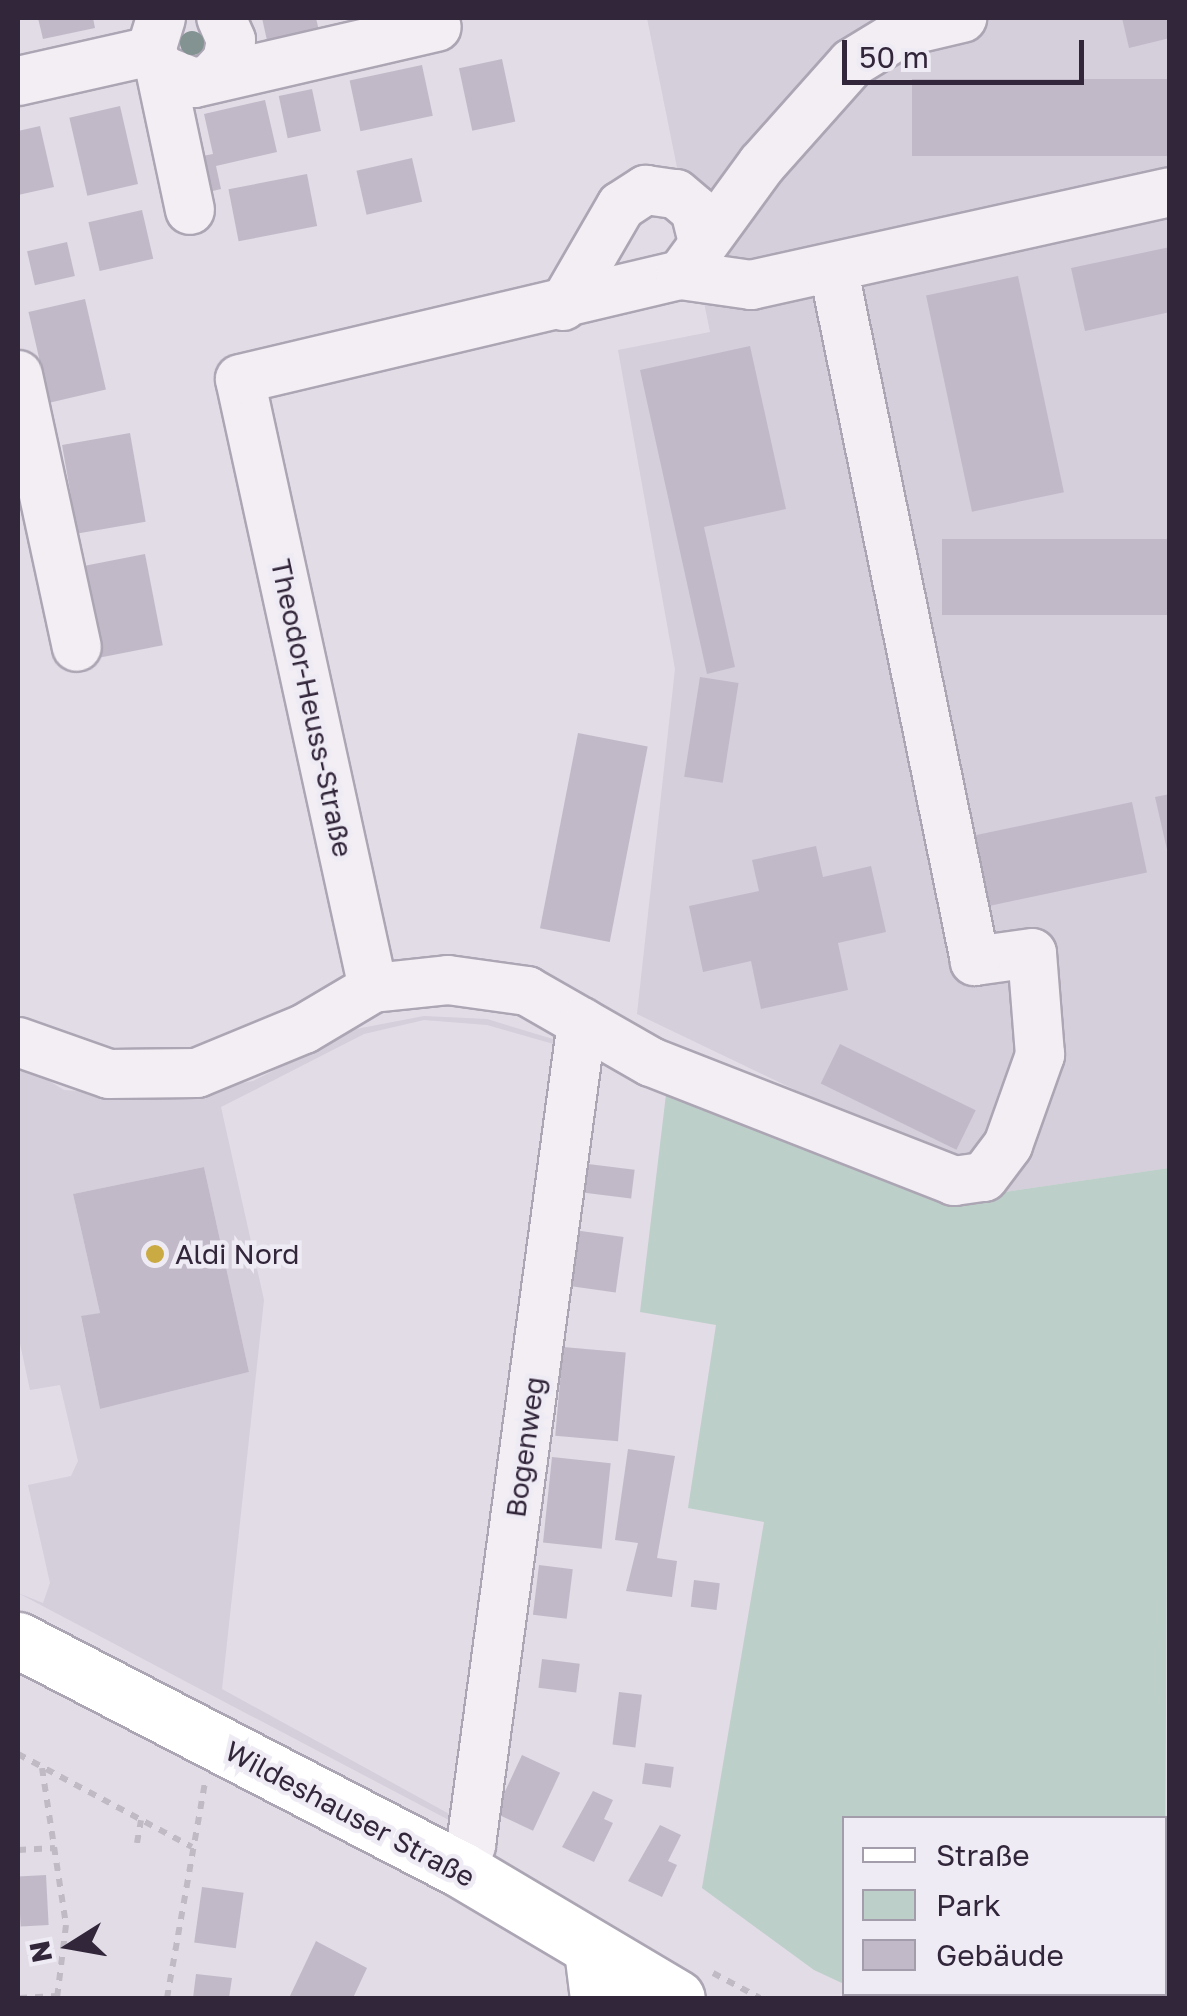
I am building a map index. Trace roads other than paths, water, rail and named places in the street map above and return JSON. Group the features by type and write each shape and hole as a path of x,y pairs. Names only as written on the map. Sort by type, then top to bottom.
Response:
{"main road":[{"name":"Wildeshauser Straße","path":"18,1640 460,1870 595,1974 678,1998"}],"street":[{"path":"212,76 227,61 231,40 221,18"},
{"path":"692,259 852,63 903,32 962,18"},
{"path":"155,36 175,80 212,76 437,26"},
{"path":"18,81 155,36"},
{"path":"155,36 190,210"},
{"path":"563,306 621,206 646,190 676,194 695,210 692,259"},
{"path":"692,259 750,285 1170,192"},
{"name":"Theodor-Heuss-Straße","path":"373,988 240,379 563,306 692,259"},
{"path":"18,1042 109,1074 197,1073 304,1029 373,988 448,980 528,991 651,1062 954,1181 984,1177 1008,1145 1040,1056 1032,953 975,961 834,267"},
{"path":"18,375 29,488 76,647"},
{"name":"Bogenweg","path":"460,1870 471,1845 582,1022"}],"place":[{"name":"Aldi Nord","path":"155,1254"}]}
